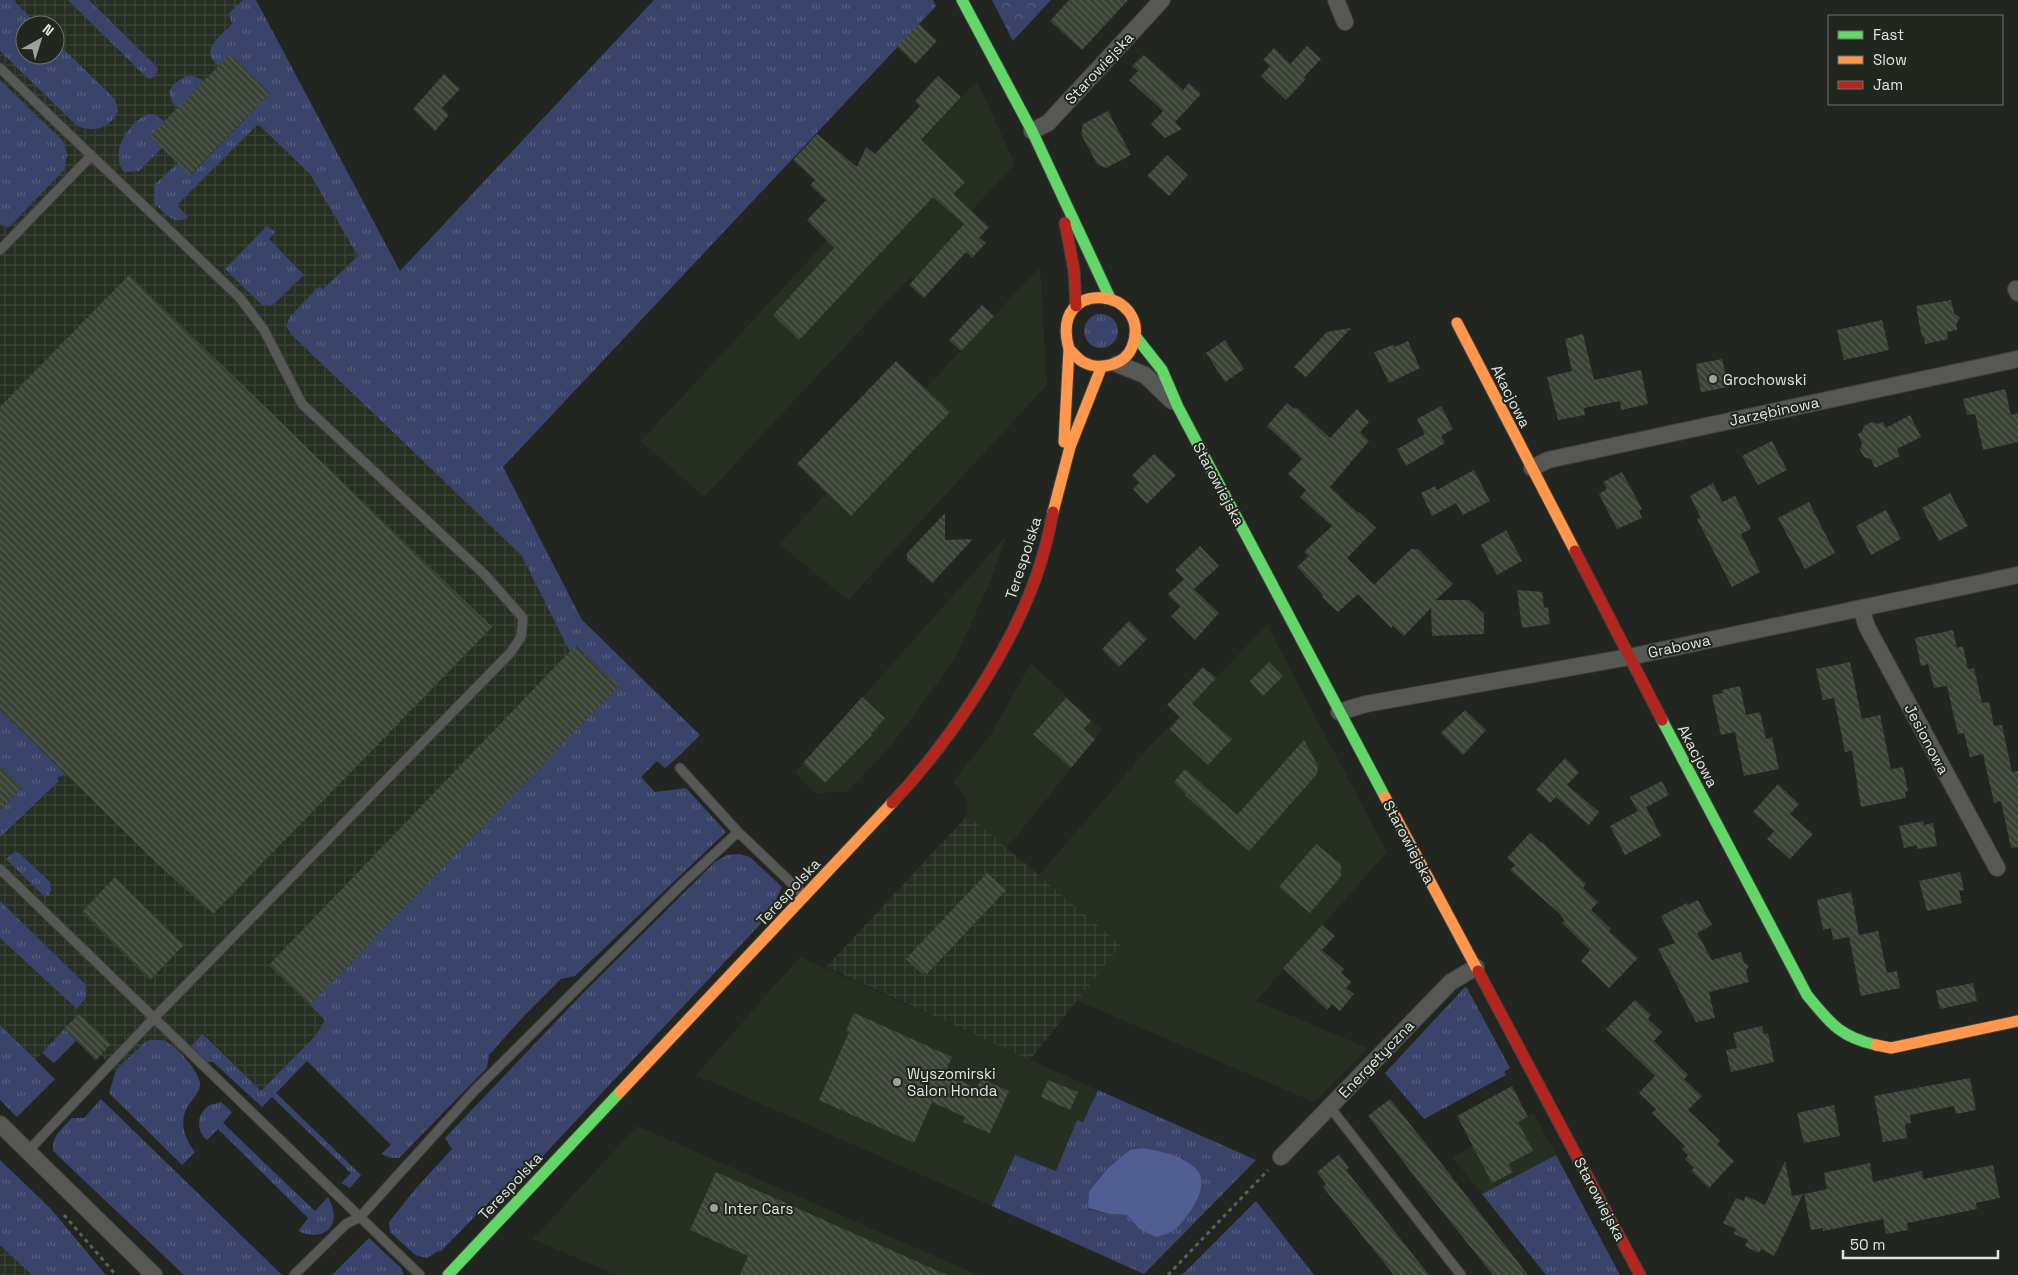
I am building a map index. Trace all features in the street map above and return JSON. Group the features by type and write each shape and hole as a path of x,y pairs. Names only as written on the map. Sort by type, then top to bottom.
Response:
{"street":[{"path":"962,0 1032,131 1110,298"},
{"name":"Starowiejska","path":"1032,131 1048,123 1162,0"},
{"path":"1336,0 1345,22"},
{"path":"1060,192 1074,270 1076,306"},
{"path":"1095,297 1110,298 1124,305 1130,312 1134,320 1136,337 1129,353 1117,364 1101,368 1085,364 1076,358 1069,349 1065,335 1068,316 1084,300 1095,297"},
{"name":"Akacjowa","path":"1456,322 1629,657 1807,995 1829,1022 1855,1040 1891,1048 2018,1021"},
{"name":"Starowiejska","path":"1136,337 1162,370 1178,407 1339,712 1640,1275"},
{"name":"Terespolska","path":"1062,474 1069,349"},
{"name":"Jarzębinowa","path":"1532,468 1548,460 2018,359"},
{"name":"Starowiejska","path":"1117,364 1145,375 1178,407"},
{"name":"Terespolska","path":"448,1275 910,784 962,717 985,681 1032,589 1048,539 1062,474 1084,407 1101,368"},
{"name":"Grabowa","path":"1339,712 1366,704 1629,657 2018,575"},
{"name":"Jesionowa","path":"1861,608 1867,627 1997,868"},
{"name":"Energetyczna","path":"1281,1157 1451,982 1476,967"},
{"path":"0,1124 154,1275"}],"lane":[{"path":"0,68 240,298 264,330 302,404 485,575 523,618 521,637 511,652 154,1018 28,1151"},
{"path":"0,250 91,156"},
{"path":"0,234 8,242"},
{"path":"680,768 738,832 804,896"},
{"path":"294,1275 346,1224 360,1217 475,1090 682,884 738,832"},
{"path":"0,869 420,1275"},
{"path":"1329,1106 1461,1275"}],"path":[{"path":"1168,1275 1281,1157"},
{"path":"63,1214 116,1275"}],"shaded area":[{"path":"0,0 256,0 582,620 656,694 261,1091 204,1034 142,1096 101,1056 96,1060 64,1029 32,1064 0,1034"},
{"path":"977,81 1015,164 972,210 974,213 915,278 910,277 704,497 641,441"},
{"path":"1040,267 1047,385 848,600 779,544"},
{"path":"1007,535 990,582 954,660 891,746 847,792 814,793 795,773"},
{"path":"1267,625 1387,852 1256,1001 1368,1048 1314,1102 1076,1000 1121,945 1039,875 1151,745"},
{"path":"1031,663 1102,730 1007,848 968,815 965,796 953,782 991,734"},
{"path":"968,815 1121,945 1030,1060 826,967"},
{"name":"Wyszomirski Salon Honda","path":"800,957 1098,1090 1083,1123 1077,1121 1056,1172 1015,1155 992,1206 696,1075"},
{"path":"1534,1113 1556,1155 1482,1194 1452,1157"},
{"path":"637,1126 978,1275 616,1275 533,1239"},
{"path":"1144,1148 1166,1153 1188,1162 1199,1173 1201,1180 1199,1196 1190,1212 1172,1231 1156,1237 1138,1228 1127,1215 1109,1214 1088,1208 1089,1192 1108,1168 1130,1150"},
{"path":"0,1225 52,1275 0,1275"}],"green space":[{"path":"0,0 13,0 28,15 15,15 15,65 65,65 65,51 115,99 118,111 115,117 101,128 90,129 77,126 0,51"},
{"path":"68,0 89,0 156,66 158,69 155,76 150,79 147,78"},
{"path":"243,0 256,0 400,271 654,0 933,0 936,6 503,467 582,620 700,735 665,768 657,761 641,777 655,792 686,788 726,832 575,976 561,979 489,1055 487,1068 399,1158 391,1158 381,1154 391,1145 307,1061 276,1093 361,1175 350,1188 341,1183 351,1173 272,1097 262,1107 213,1062 205,1062 191,1046 203,1034 261,1091 316,1035 325,1020 310,1005 618,686 576,646 570,652 522,556 291,334 286,326 290,317 317,288 323,289 358,256 310,174 258,124 177,205 188,217 183,220 174,219 165,214 154,203 154,185 178,163 191,175 270,93 222,69 211,55 211,48 215,41 232,24 229,13"},
{"path":"992,0 1051,0 1013,41"},
{"path":"186,76 194,76 204,81 178,108 172,102 169,91 175,83"},
{"path":"0,80 63,141 67,154 64,170 9,227 0,223"},
{"path":"149,114 155,114 165,122 150,136 162,148 139,171 124,172 118,156 123,138 135,123"},
{"path":"267,226 275,232 269,239 304,275 276,302 272,305 263,306 225,269"},
{"path":"1101,314 1113,319 1118,331 1113,343 1101,348 1089,343 1084,331 1089,319"},
{"path":"0,710 65,774 57,778 59,781 0,837 0,811 22,788 0,766"},
{"path":"15,852 19,853 50,882 51,889 49,895 45,897 6,859"},
{"path":"739,854 750,857 782,887 768,916 509,1192 501,1190 440,1252 438,1251 427,1258 415,1255 390,1232 389,1222 417,1187 452,1149 445,1138 585,991 716,861 727,855"},
{"path":"0,901 86,985 86,997 77,1009 0,938"},
{"path":"1465,987 1510,1068 1504,1072 1506,1075 1424,1119 1385,1073"},
{"path":"0,1025 55,1079 17,1117 0,1100"},
{"path":"64,1029 76,1041 54,1063 42,1053"},
{"path":"163,1040 175,1048 193,1067 200,1081 197,1094 188,1106 183,1118 186,1136 195,1152 182,1165 109,1093 116,1070 145,1042"},
{"path":"1098,1090 1256,1160 1144,1274 992,1206 1015,1155 1056,1171 1077,1120 1083,1122","holes":["1144,1148 1185,1160 1138,1228 1127,1215 1109,1214 1088,1209"]},
{"path":"101,1099 282,1275 184,1275 53,1151 56,1137 72,1118 84,1118"},
{"path":"221,1102 232,1112 223,1123 315,1211 328,1197 334,1215 330,1229 317,1235 298,1231 308,1218 218,1129 207,1140 204,1137 201,1133 199,1120 207,1107"},
{"path":"1556,1155 1620,1275 1546,1275 1482,1194"},
{"path":"0,1160 51,1209 106,1275 32,1275 0,1245"},
{"path":"1256,1201 1314,1275 1181,1275 1184,1273"},
{"path":"369,1238 401,1268 404,1275 332,1275"}],"building":[{"path":"1069,0 1128,0 1082,50 1050,21"},
{"path":"919,24 937,41 915,64 897,46"},
{"path":"1307,46 1321,59 1304,77 1306,79 1286,100 1261,76 1270,66 1263,60 1274,48 1290,64"},
{"path":"230,54 270,93 190,175 150,136"},
{"path":"1144,55 1183,90 1189,83 1201,94 1175,122 1182,129 1165,138 1151,124 1163,111 1129,80 1138,71 1132,66"},
{"path":"444,74 460,89 442,108 449,115 435,131 413,109"},
{"path":"938,76 961,97 921,140 965,182 953,194 989,227 979,238 986,243 972,258 966,252 924,298 909,285 964,224 933,197 799,340 773,315 834,248 807,220 826,200 810,185 815,180 793,160 817,134 857,167 866,147 875,154 920,106 915,101"},
{"path":"1108,111 1131,155 1106,168 1097,164 1081,134 1083,124"},
{"path":"1167,155 1188,175 1169,196 1147,176"},
{"path":"129,275 492,627 213,914 158,864 0,710 0,407"},
{"path":"1951,300 1954,313 1960,318 1956,324 1957,330 1947,332 1948,339 1925,344 1916,306"},
{"path":"982,305 994,316 961,351 949,340"},
{"path":"1882,320 1889,350 1844,360 1837,330"},
{"path":"1351,328 1306,377 1294,367 1327,332"},
{"path":"1583,334 1594,380 1641,370 1648,404 1621,410 1620,401 1584,408 1585,415 1558,420 1547,377 1572,371 1565,339"},
{"path":"1225,340 1244,369 1225,382 1206,353"},
{"path":"1408,341 1420,368 1389,383 1374,352 1393,345 1395,347"},
{"name":"Grochowski","path":"1722,359 1729,387 1701,392 1696,364"},
{"path":"896,361 950,412 851,516 797,464"},
{"path":"2005,389 2011,415 2018,413 2018,442 1983,450 1975,414 1967,415 1963,399"},
{"path":"1287,403 1294,409 1296,407 1330,438 1357,409 1369,422 1360,432 1369,441 1330,487 1376,528 1347,558 1374,585 1411,549 1418,549 1453,584 1436,600 1469,600 1484,614 1484,634 1432,636 1431,608 1404,636 1393,626 1391,628 1358,594 1338,612 1322,597 1323,595 1297,567 1309,556 1304,552 1332,526 1300,497 1306,490 1288,474 1302,459 1267,426"},
{"path":"1441,406 1453,429 1441,436 1445,443 1406,466 1397,449 1425,434 1417,419"},
{"path":"1910,415 1921,437 1897,449 1900,456 1875,468 1871,459 1864,457 1860,450 1862,444 1858,434 1862,432 1864,426 1872,422 1878,424 1883,422 1886,428"},
{"path":"1772,441 1787,470 1758,485 1742,456"},
{"path":"1154,454 1176,475 1147,504 1133,489 1139,483 1132,475"},
{"path":"1474,470 1490,501 1463,515 1456,503 1432,516 1421,493 1435,486 1437,490"},
{"path":"1622,472 1642,509 1639,511 1642,518 1617,529 1599,494 1607,489 1603,482"},
{"path":"1713,483 1722,502 1735,496 1751,529 1741,534 1760,572 1732,587 1697,519 1701,518 1690,496"},
{"path":"1950,493 1968,526 1939,541 1922,508"},
{"path":"1809,502 1835,553 1805,569 1778,518"},
{"path":"1886,510 1901,539 1871,555 1856,526"},
{"path":"945,513 945,540 973,539 932,583 907,560 907,553"},
{"path":"1506,530 1522,561 1497,575 1481,545"},
{"path":"1200,546 1219,566 1194,589 1219,613 1195,640 1171,616 1180,607 1168,594 1184,579 1175,570"},
{"path":"1517,590 1542,592 1544,608 1548,607 1550,624 1522,628"},
{"path":"1129,621 1147,639 1119,667 1102,649"},
{"path":"1953,630 1957,648 1963,646 1968,669 1974,668 1982,703 1989,702 1994,726 2002,725 2012,772 2018,771 2018,847 2011,848 2001,801 1994,803 1983,754 1970,757 1964,733 1958,734 1947,686 1934,688 1928,664 1921,666 1915,638"},
{"path":"575,646 619,686 310,1005 269,965"},
{"path":"1269,662 1283,676 1263,696 1250,681"},
{"path":"1850,662 1862,719 1880,715 1891,769 1903,767 1908,791 1905,792 1906,798 1861,807 1852,751 1845,752 1834,698 1823,700 1816,669"},
{"path":"1203,667 1216,678 1192,704 1232,739 1208,765 1170,729 1180,717 1167,705"},
{"path":"1740,686 1746,715 1760,712 1766,739 1772,737 1779,769 1744,776 1735,732 1721,735 1712,695 1723,693 1722,690"},
{"path":"862,697 885,718 872,735 825,783 803,763"},
{"path":"1066,698 1091,721 1084,729 1095,739 1071,768 1033,734"},
{"path":"1465,710 1486,730 1463,755 1441,733"},
{"path":"1304,740 1318,766 1317,774 1249,851 1185,795 1174,782 1185,769 1237,815"},
{"path":"1565,758 1579,772 1567,785 1599,812 1589,825 1556,797 1550,803 1536,790"},
{"path":"0,766 22,788 0,811"},
{"path":"1662,781 1669,795 1646,807 1661,836 1625,855 1610,826 1638,811 1630,797"},
{"path":"1778,784 1799,804 1790,814 1813,834 1790,859 1767,839 1774,831 1753,812"},
{"path":"1923,821 1924,825 1933,823 1937,846 1917,849 1917,845 1904,848 1899,826"},
{"path":"1530,833 1586,884 1583,888 1598,902 1591,910 1611,929 1609,931 1638,958 1609,988 1581,961 1590,950 1562,923 1565,921 1559,913 1510,870 1515,865 1507,858"},
{"path":"1316,844 1341,864 1341,876 1310,913 1279,887"},
{"path":"1960,872 1964,890 1959,891 1962,903 1927,911 1919,881"},
{"path":"987,873 1006,890 925,976 906,959"},
{"path":"115,877 184,945 150,980 82,912"},
{"path":"1851,892 1859,935 1878,931 1887,973 1897,971 1900,988 1861,996 1849,937 1833,940 1831,928 1823,930 1817,900"},
{"path":"1698,900 1712,925 1697,933 1712,960 1741,952 1744,963 1749,966 1746,971 1749,982 1709,992 1715,1018 1696,1022 1658,949 1675,943 1661,916 1687,903 1688,905"},
{"path":"1322,925 1335,936 1322,950 1344,969 1341,973 1351,982 1346,988 1354,994 1340,1011 1332,1004 1327,1010 1283,968"},
{"path":"1973,983 1977,1001 1940,1009 1936,990"},
{"path":"1635,1000 1651,1015 1648,1019 1662,1032 1654,1041 1688,1075 1684,1079 1702,1096 1688,1110 1720,1141 1717,1144 1734,1161 1709,1188 1691,1171 1694,1168 1685,1159 1688,1155 1682,1149 1685,1146 1652,1113 1656,1109 1639,1093 1655,1076 1606,1029"},
{"path":"854,1013 952,1057 945,1073 977,1089 981,1079 1009,1091 990,1133 963,1122 965,1117 932,1102 914,1143 819,1100 849,1032 846,1031"},
{"path":"79,1014 111,1044 96,1060 64,1029"},
{"path":"1762,1026 1764,1034 1768,1033 1774,1062 1731,1072 1726,1050 1737,1048 1733,1033"},
{"path":"1970,1078 1976,1110 1956,1114 1954,1106 1910,1115 1911,1123 1905,1124 1907,1138 1883,1142 1874,1096"},
{"path":"1048,1080 1078,1092 1070,1110 1041,1097"},
{"path":"1512,1086 1528,1117 1518,1122 1533,1151 1508,1164 1513,1172 1492,1183 1457,1116"},
{"path":"1390,1099 1528,1275 1493,1275 1429,1195 1368,1116"},
{"path":"1834,1105 1840,1136 1804,1143 1797,1113"},
{"path":"1339,1154 1349,1168 1346,1170 1429,1275 1394,1275 1323,1187 1326,1184 1317,1172"},
{"path":"1785,1161 1792,1196 1803,1194 1774,1256 1761,1249 1759,1253 1745,1246 1748,1240 1734,1234 1736,1229 1723,1223 1736,1198 1743,1201 1746,1196 1765,1205"},
{"path":"1870,1163 1873,1182 1922,1171 1923,1179 1993,1165 2000,1198 1976,1203 1977,1209 1907,1223 1908,1230 1886,1234 1883,1219 1823,1231 1823,1228 1811,1230 1804,1194 1827,1189 1824,1173"},
{"path":"716,1172 947,1275 740,1275 748,1256 690,1230"}],"traffic: fast":[{"path":"962,0 1032,131 1110,298"},
{"path":"1136,337 1162,370 1178,407 1385,797"},
{"path":"1662,720 1807,995 1822,1014 1837,1028 1853,1038 1876,1045"},
{"path":"448,1275 620,1092"}],"traffic: slow":[{"path":"1064,442 1069,349 1067,325 1073,309 1086,300 1101,298 1117,302 1129,312 1135,327 1132,347 1129,353 1118,362 1104,366 1090,365 1081,361 1069,349"},
{"path":"1457,323 1575,551"},
{"path":"1053,512 1070,447 1101,368"},
{"path":"1385,797 1478,971"},
{"path":"620,1092 892,803"},
{"path":"1876,1045 1891,1048 2018,1021"}],"traffic: jam":[{"path":"1065,223 1074,270 1076,306"},
{"path":"892,803 955,725 994,665 1011,634 1037,574 1053,512"},
{"path":"1575,551 1662,720"},
{"path":"1478,971 1640,1275"}],"place":[{"name":"Grochowski","path":"1713,379"},
{"name":"Wyszomirski Salon Honda","path":"897,1082"},
{"name":"Inter Cars","path":"714,1208"}]}
